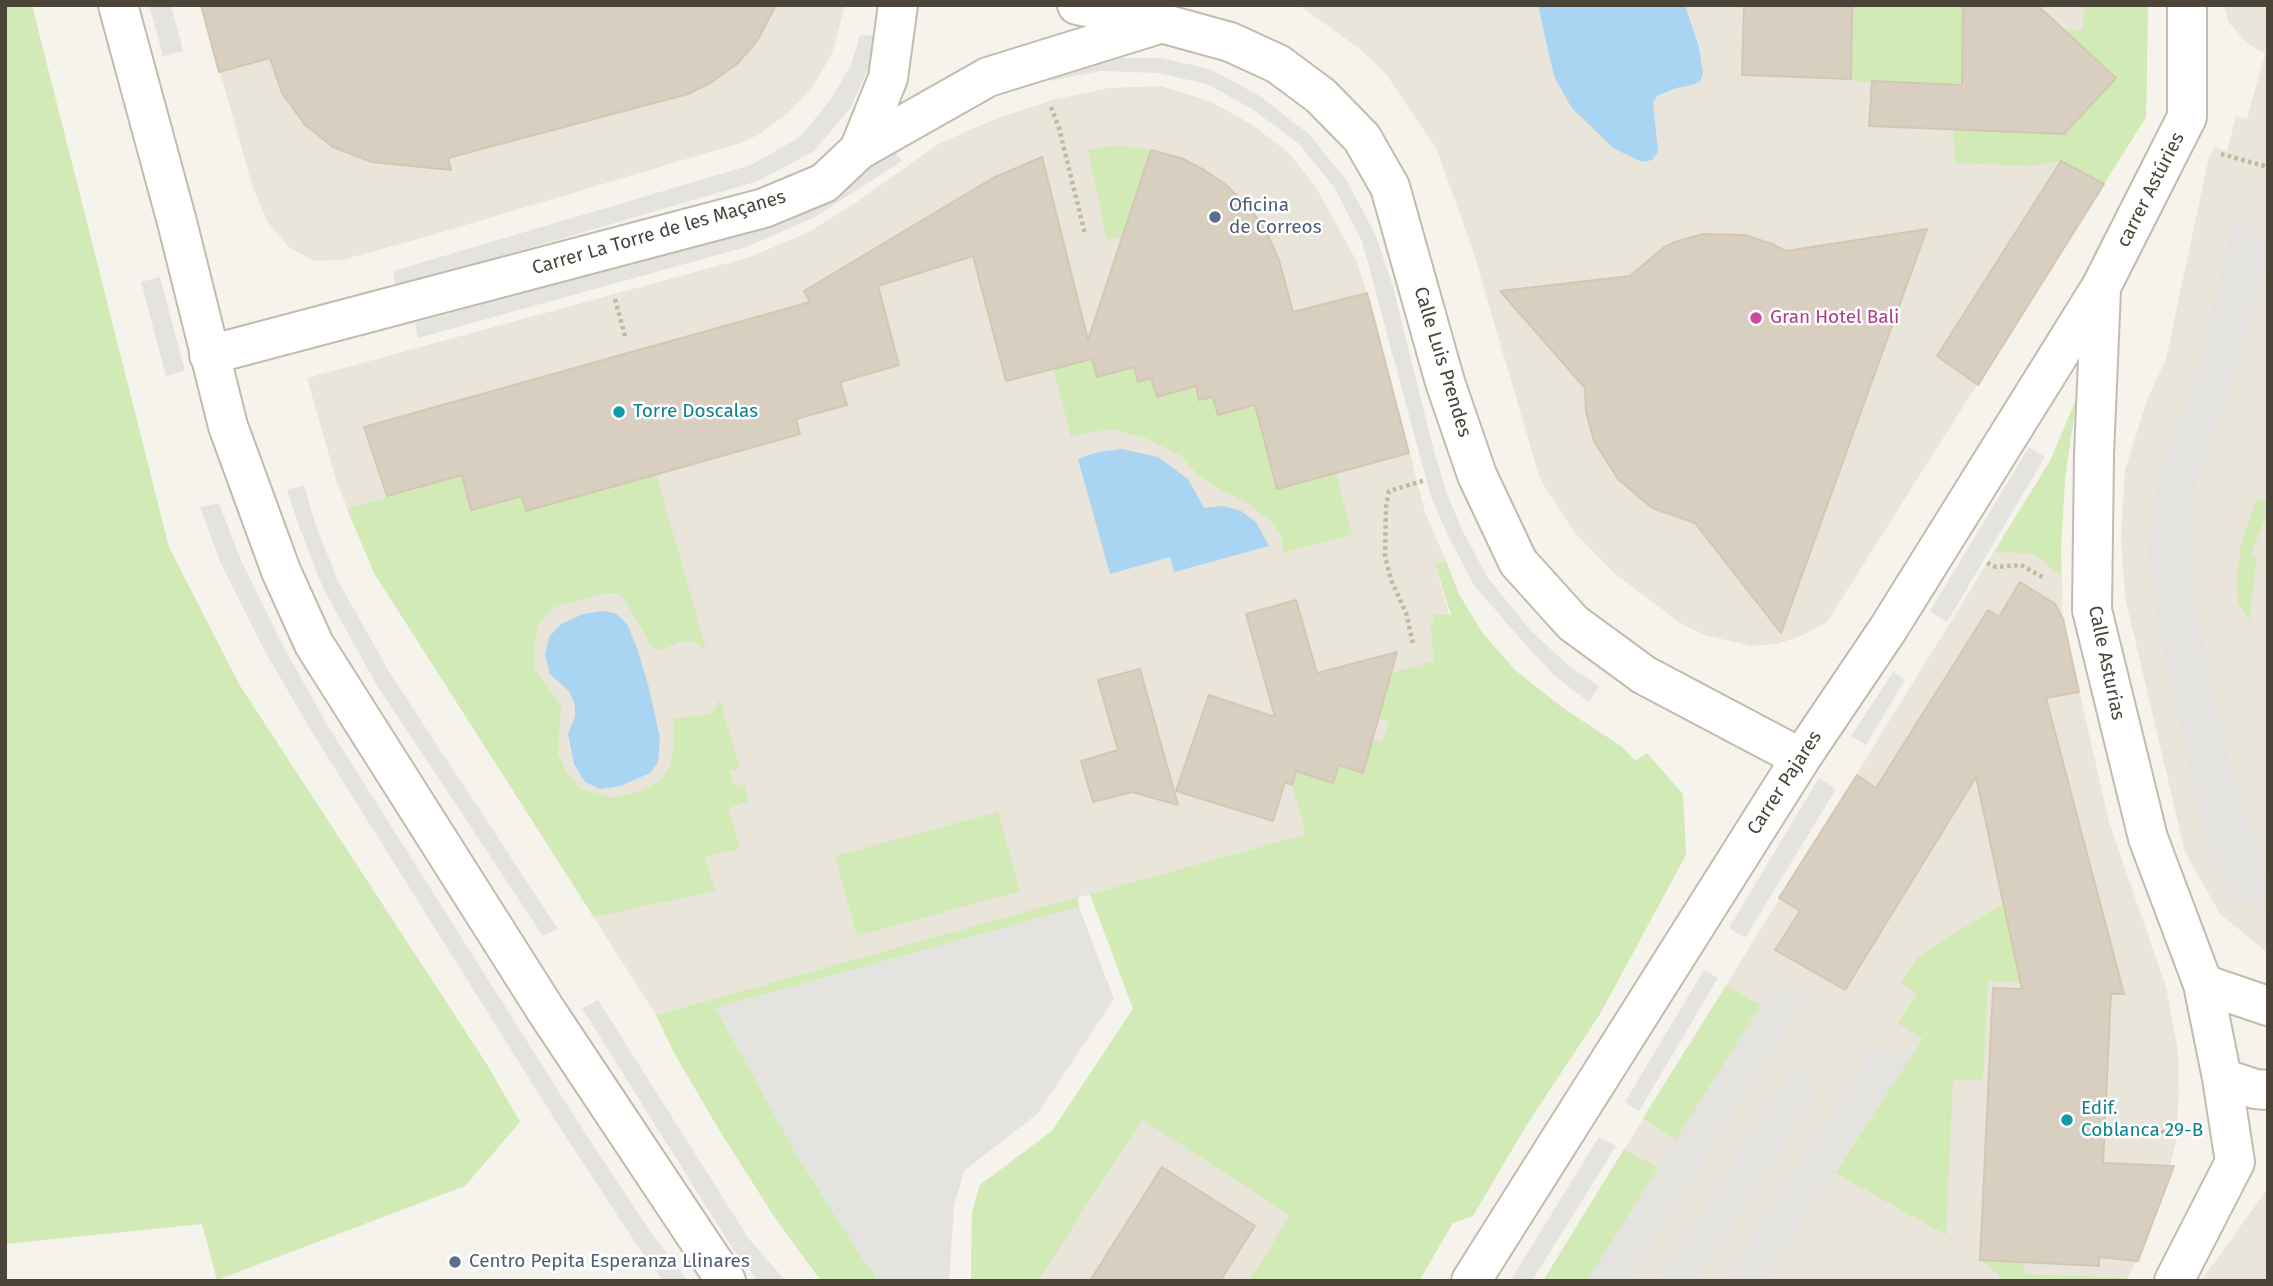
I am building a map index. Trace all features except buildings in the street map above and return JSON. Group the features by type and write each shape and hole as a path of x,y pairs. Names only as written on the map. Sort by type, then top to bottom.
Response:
{"street":[{"path":"118,5 177,222 228,426 281,571 314,644 547,1012 726,1281"},
{"path":"859,150 888,78 898,5"},
{"name":"Calle Luis Prendes","path":"1077,5 1161,23 1230,42 1278,64 1321,96 1362,138 1390,187 1445,382 1474,466 1518,562 1573,623 1644,675 1801,758"},
{"name":"carrer Astúries","path":"2101,287 2187,117 2187,5"},
{"name":"Carrer La Torre de les Maçanes","path":"209,355 764,208 824,183 859,150 988,77 1161,23"},
{"name":"Carrer Pajares","path":"1471,1281 1801,758 1888,629 2101,287"},
{"name":"Calle Asturias","path":"2101,287 2094,455 2092,610 2148,838 2203,984 2222,1077 2235,1162 2174,1281"},
{"path":"2203,984 2268,1006"},
{"path":"2222,1077 2255,1089 2268,1090"}],"path":[{"path":"1034,63 1059,128 1085,234"},
{"path":"2216,153 2268,167"},
{"path":"1413,643 1406,613 1391,580 1385,556 1386,507 1390,491 1474,466"},
{"path":"1996,567 2021,565 2047,582"},
{"path":"2105,1129 2231,1136"}],"shaded area":[{"path":"149,5 171,5 183,51 163,56"},
{"path":"201,5 845,5 832,54 811,89 788,113 758,135 740,143 429,236 342,260 314,261 289,247 268,223 253,188"},
{"name":"Gran Hotel Bali","path":"1299,5 2148,5 2146,117 1827,622 1801,636 1777,644 1752,646 1704,635 1680,623 1613,572 1574,532 1540,479 1473,251 1437,150 1386,74 1361,50"},
{"path":"2224,5 2268,5 2268,953 2220,914 2185,852 2125,597 2121,538 2125,470 2147,400 2166,359 2209,157 2215,147 2227,151 2236,116 2247,119 2265,54 2246,42 2229,23"},
{"path":"860,35 877,36 868,69 851,107 814,151 758,181 396,287 393,271 751,165 800,137 831,99 851,65"},
{"path":"1098,58 1160,58 1210,69 1258,95 1309,134 1347,181 1376,236 1393,287 1432,443 1446,491 1462,530 1488,578 1532,632 1568,665 1599,686 1589,702 1556,677 1474,585 1448,536 1431,497 1362,241 1334,187 1299,144 1252,109 1207,84 1158,73 1101,71 1049,81 1046,67"},
{"path":"1161,86 1209,101 1251,124 1288,152 1316,187 1356,260 1377,325 1425,512 1446,561 1435,565 1497,781 656,1015 374,573 337,483 307,378 750,257 807,233 940,143 998,118 1056,99 1109,88"},
{"path":"893,150 902,161 815,217 746,247 418,338 415,323 742,232"},
{"path":"2234,220 2268,239 2268,261 2231,385 2196,483 2189,574 2229,762 2262,864 2268,869 2268,918 2229,890 2206,848 2158,622 2148,552 2159,470 2195,379"},
{"path":"160,277 185,371 166,376 141,282"},
{"path":"2029,447 2045,457 1947,622 1930,611"},
{"path":"2050,461 2066,463 2061,545 2063,619 2109,822 2166,987 2178,1051 2176,1141 2165,1188 2140,1254 2126,1281 1543,1281"},
{"path":"304,485 316,526 338,581 391,675 558,929 543,936 376,684 323,588 300,529 287,490"},
{"path":"219,503 239,556 280,640 326,723 578,1122 652,1234 688,1281 663,1281 637,1245 562,1131 312,732 263,648 221,564 200,507"},
{"path":"1893,672 1905,680 1866,745 1851,736"},
{"path":"1819,778 1836,789 1745,938 1729,928"},
{"path":"1079,907 1114,999 1037,1114 964,1171 954,1206 949,1281 875,1281 877,1274 865,1262 797,1155 716,1008"},
{"path":"1704,970 1718,978 1639,1111 1625,1102"},
{"path":"1813,987 1629,1281 1587,1281 1771,989"},
{"path":"598,1000 749,1239 786,1281 759,1281 734,1251 582,1008"},
{"path":"1133,1009 1419,1281 971,1281 972,1212 980,1185 1052,1131"},
{"path":"1871,1049 1915,1052 1823,1188 1765,1281 1725,1281"},
{"path":"1798,1058 1817,1093 1697,1281 1658,1281"},
{"path":"1599,1137 1616,1146 1532,1281 1510,1281"},
{"path":"2268,1188 2268,1281 2201,1281"}],"green space":[{"path":"5,5 32,5 169,547 239,684 488,1066 520,1122 465,1186 217,1280 202,1224 5,1244"},
{"path":"1852,5 2035,5 2034,29 2083,30 2084,5 2148,5 2146,117 2104,184 2061,161 2030,166 1955,163 1953,128 2032,87 1851,81"},
{"path":"1116,145 1151,150 1123,236 1107,240 1088,150"},
{"path":"1092,358 1134,367 1151,378 1157,396 1196,386 1199,400 1213,397 1218,415 1255,405 1277,489 1336,474 1352,534 1283,553 1282,537 1269,519 1249,504 1197,474 1183,457 1145,438 1112,429 1071,436 1053,368"},
{"path":"2077,397 2065,478 2061,576 2037,556 1994,552 2050,461"},
{"path":"656,474 706,649 694,642 680,641 662,651 652,647 624,599 617,593 604,593 553,608 540,621 534,643 535,669 561,706 558,753 566,772 581,789 615,798 641,791 662,779 670,766 674,745 673,719 711,714 720,700 740,769 730,770 734,786 744,784 748,801 729,808 740,849 705,856 715,891 594,917 374,573 347,509 462,475 472,510 522,496 526,511"},
{"path":"2257,498 2268,502 2268,511 2251,554 2257,557 2249,621 2238,602 2237,575 2241,544"},
{"path":"1446,561 1459,594 1481,631 1515,670 1563,708 1621,746 1636,761 1647,753 1683,794 1686,855 1600,1014 1526,1126 1473,1216 1453,1223 1419,1281 1249,1281 1290,1216 1142,1119 1038,1281 971,1281 972,1212 980,1185 1052,1131 1133,1009 1090,894 1306,834 1292,785 1296,771 1333,783 1339,765 1363,772 1372,740 1382,742 1389,722 1378,718 1391,673 1434,661 1431,628 1434,614 1451,615 1435,564"},
{"path":"998,812 1020,891 857,936 835,856"},
{"path":"1078,897 1079,907 716,1008 797,1155 865,1262 877,1275 875,1281 821,1281 773,1215 718,1128 673,1051 656,1015"},
{"path":"2003,904 2021,983 1988,982 1983,1080 1953,1080 1946,1235 1835,1173 1923,1039 1898,1023 1917,994 1901,983 1916,960 1929,949"},
{"path":"1726,986 1761,1005 1676,1139 1643,1118"},
{"path":"1624,1149 1658,1168 1587,1281 1543,1281"},
{"path":"1980,1260 2024,1262 2024,1274 2127,1278 2126,1281 2000,1281 1998,1274"}],"water":[{"path":"1538,5 1685,5 1699,47 1703,74 1700,81 1692,85 1657,96 1653,103 1658,152 1652,160 1642,162 1613,148 1571,107 1554,76"},
{"path":"1122,449 1158,457 1188,479 1204,508 1223,506 1241,511 1256,522 1269,546 1174,572 1170,557 1110,574 1078,459 1098,452"},
{"path":"604,611 617,614 627,624 649,688 660,738 658,762 650,773 620,786 600,789 585,782 574,764 568,734 575,716 575,705 569,691 550,674 545,655 549,637 561,624 583,614"}],"place":[{"name":"Oficina de Correos","path":"1215,217"},
{"name":"Gran Hotel Bali","path":"1756,318"},
{"name":"Torre Doscalas","path":"619,412"},
{"name":"Edif. Coblanca 29-B","path":"2067,1120"},
{"name":"Centro Pepita Esperanza Llinares","path":"455,1262"}]}
